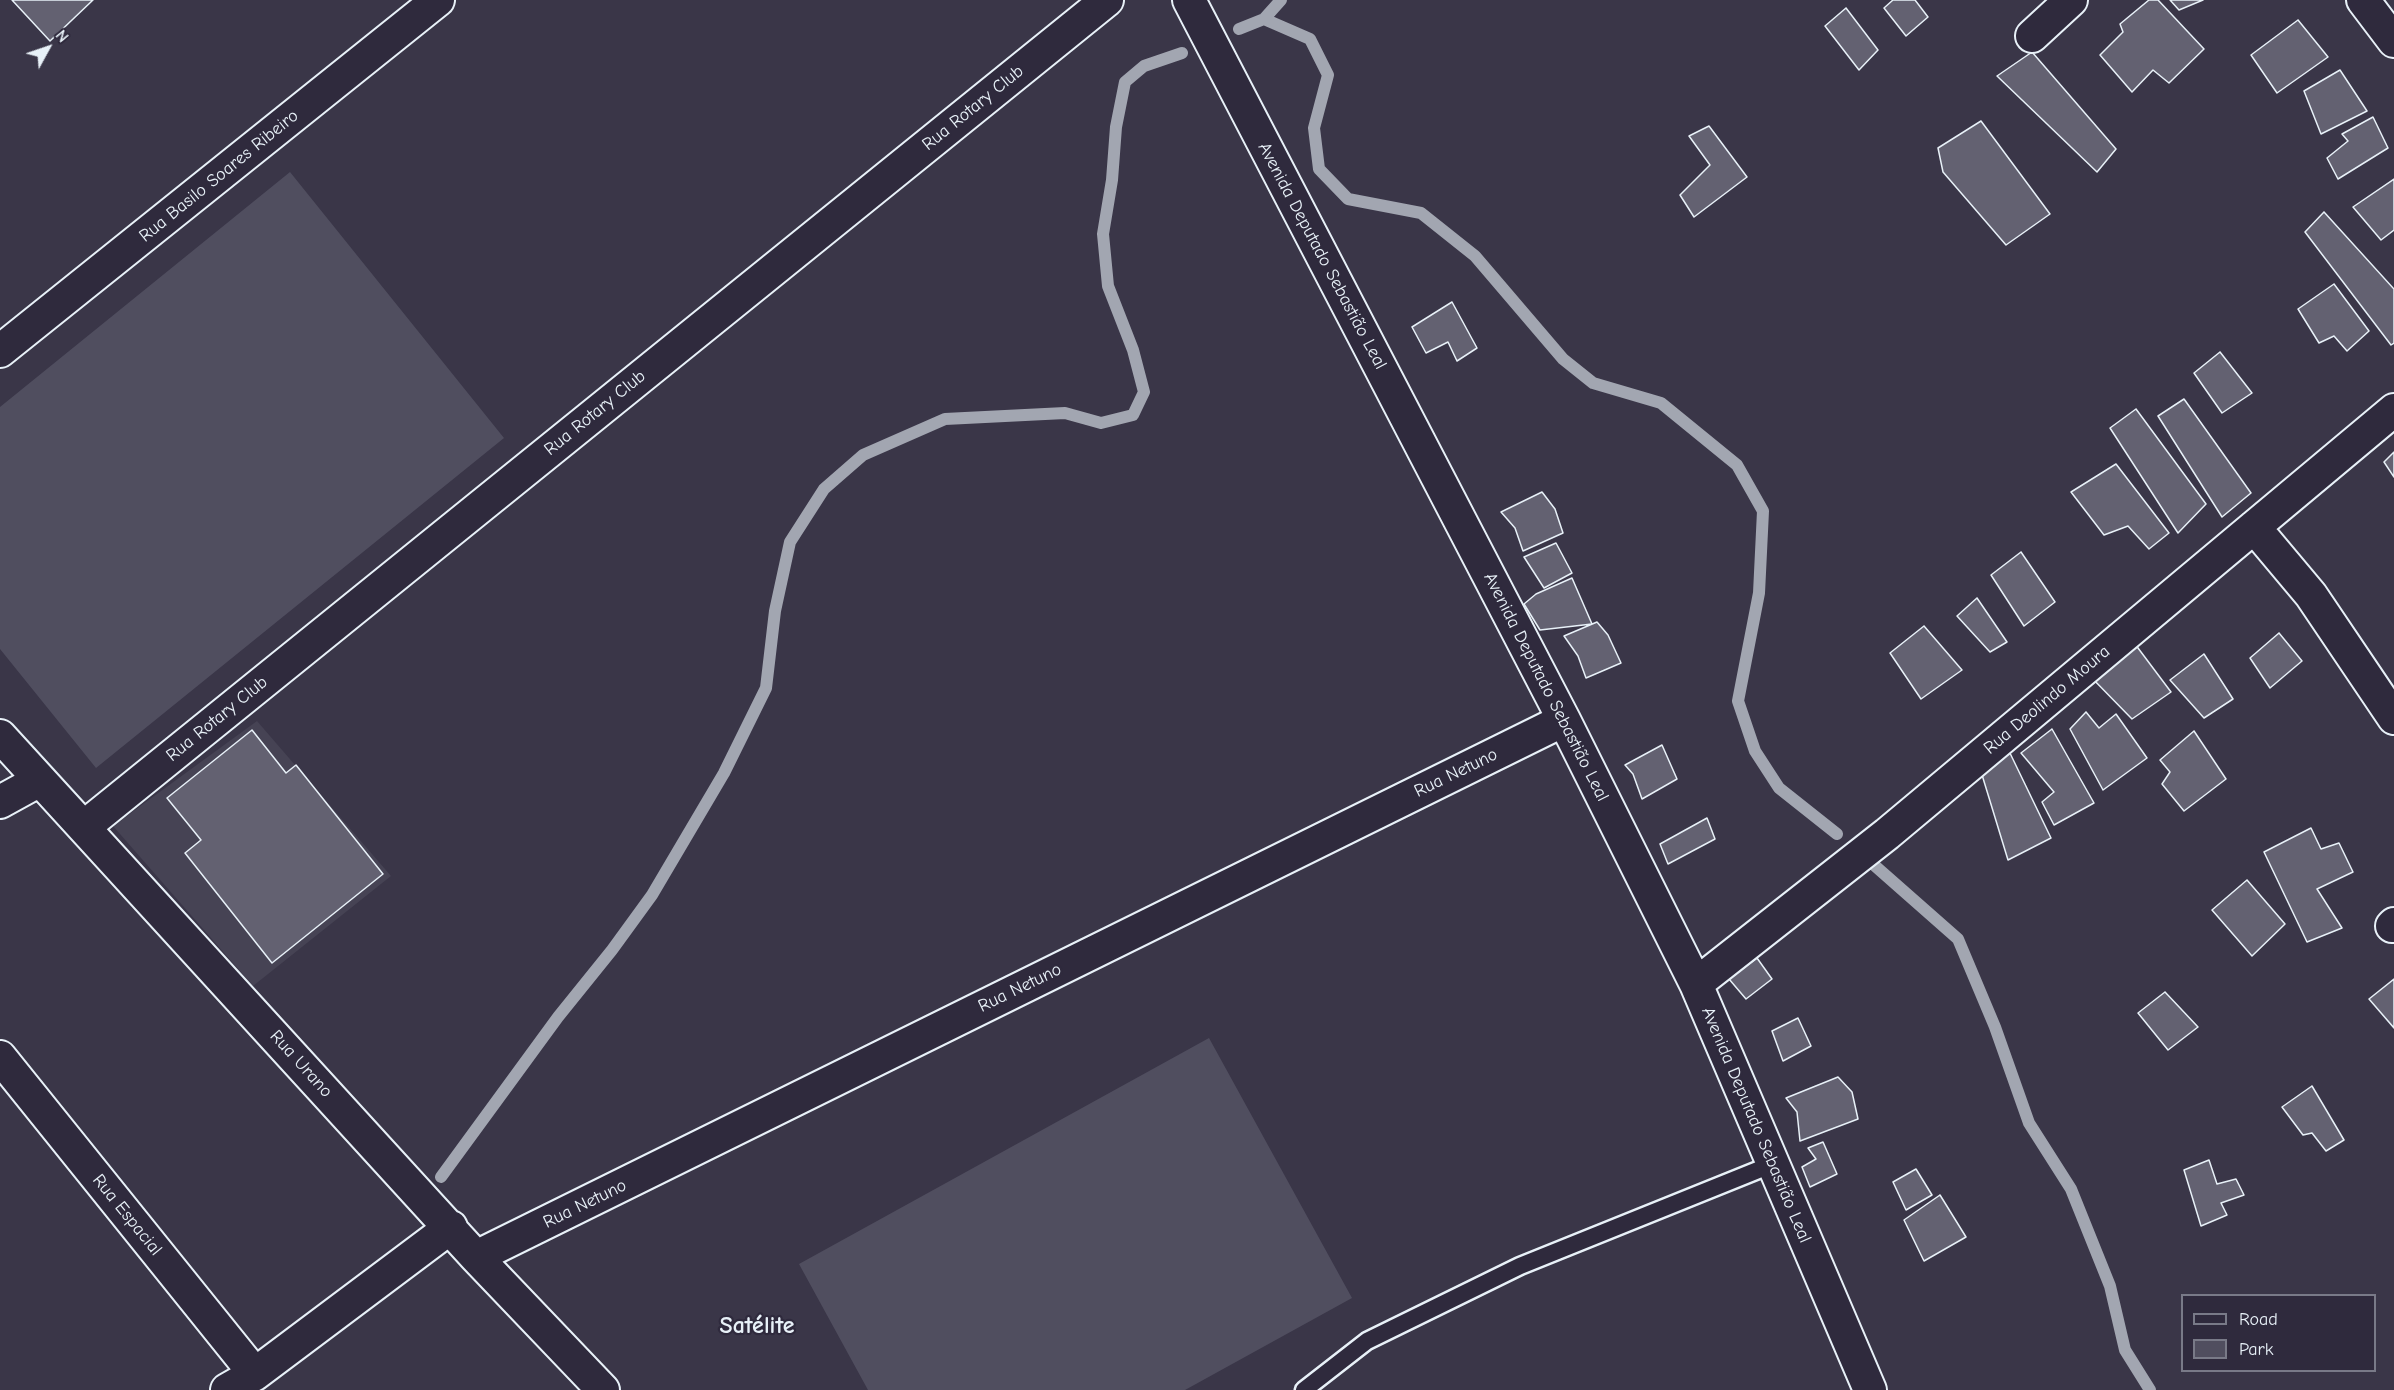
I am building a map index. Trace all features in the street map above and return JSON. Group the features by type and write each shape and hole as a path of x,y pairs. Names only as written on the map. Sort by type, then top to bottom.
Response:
{"street":[{"name":"Rua Basilo Soares Ribeiro","path":"0,351 438,0"},
{"name":"Rua Rotary Club","path":"84,826 1107,0"},
{"name":"Avenida Deputado Sebastião Leal","path":"1189,0 1564,720 1696,984 1870,1390"},
{"path":"2032,36 2071,0"},
{"path":"2363,0 2394,41"},
{"name":"Rua Deolindo Moura","path":"1696,984 1887,834 2394,410"},
{"path":"2254,527 2311,595 2394,718"},
{"name":"Rua Netuno","path":"476,1257 1564,720"},
{"name":"Rua Urano","path":"0,736 476,1257 603,1390"},
{"path":"0,802 40,780"},
{"name":"Rua Espacial","path":"0,1057 255,1374"},
{"path":"227,1390 255,1374 450,1227"}],"lane":[{"path":"1304,1390 1367,1341 1520,1266 1773,1164"}],"shaded area":[{"path":"257,721 391,876 253,986 113,826"}],"green space":[{"path":"290,172 504,438 96,768 0,649 0,407"},
{"path":"1209,1038 1352,1298 1185,1390 868,1390 799,1264"}],"building":[{"path":"12,0 93,0 50,41"},
{"path":"1893,0 1915,0 1928,17 1906,36 1884,8"},
{"path":"2149,0 2158,0 2204,49 2169,83 2153,70 2132,92 2100,55 2123,32 2120,24"},
{"path":"2170,0 2203,0 2179,10"},
{"path":"1846,8 1878,50 1859,70 1825,26"},
{"path":"2298,20 2328,57 2277,93 2251,55"},
{"path":"2032,52 2116,149 2097,172 1997,76"},
{"path":"2340,70 2367,111 2321,134 2304,91"},
{"path":"2373,117 2388,148 2338,179 2327,158 2348,141 2342,134"},
{"path":"1981,121 2050,214 2006,245 1943,172 1938,148"},
{"path":"1709,126 1747,177 1694,217 1680,195 1710,165 1689,136"},
{"path":"2394,179 2394,230 2381,240 2353,207"},
{"path":"2324,212 2394,289 2394,343 2391,345 2305,232"},
{"path":"2334,284 2369,331 2347,351 2334,336 2319,343 2298,309"},
{"path":"1452,302 1477,348 1457,361 1448,342 1426,353 1412,327"},
{"path":"2220,352 2252,393 2222,413 2194,373"},
{"path":"2184,399 2251,493 2222,517 2158,416"},
{"path":"2136,409 2206,504 2178,533 2110,428"},
{"path":"2394,452 2394,477 2384,462"},
{"path":"2116,464 2169,533 2149,549 2128,526 2104,535 2071,492"},
{"path":"1542,492 1555,509 1563,533 1523,551 1515,528 1501,512"},
{"path":"1556,543 1572,573 1544,588 1524,557"},
{"path":"2021,552 2055,602 2024,626 1991,575"},
{"path":"1572,578 1592,624 1540,630 1524,604 1536,594"},
{"path":"1977,598 2007,642 1990,652 1957,616"},
{"path":"1597,622 1608,635 1621,663 1586,678 1578,656 1564,636"},
{"path":"1924,626 1962,670 1921,699 1890,653"},
{"path":"2279,633 2302,661 2270,688 2250,658"},
{"path":"2132,640 2171,692 2132,719 2088,674"},
{"path":"2204,654 2233,699 2204,718 2170,680"},
{"path":"2086,712 2099,728 2116,714 2147,758 2103,790 2070,729"},
{"path":"2052,729 2094,803 2054,825 2042,802 2054,792 2021,753"},
{"path":"252,730 286,773 296,765 383,874 272,963 185,853 201,840 167,798"},
{"path":"2194,731 2226,779 2184,811 2162,784 2170,772 2160,760"},
{"path":"1662,745 1677,779 1642,799 1633,774 1625,765"},
{"path":"2008,749 2051,838 2008,860 1979,765"},
{"path":"1707,818 1715,839 1668,864 1660,844"},
{"path":"2311,828 2321,849 2339,843 2353,872 2317,889 2342,928 2307,942 2264,852"},
{"path":"2247,880 2285,924 2252,956 2212,910"},
{"path":"1757,958 1772,979 1746,999 1729,979"},
{"path":"2394,979 2394,1028 2369,999"},
{"path":"2165,992 2198,1027 2168,1050 2138,1013"},
{"path":"1798,1018 1811,1046 1783,1061 1772,1031"},
{"path":"1838,1077 1852,1092 1858,1119 1800,1141 1797,1112 1786,1098"},
{"path":"2312,1086 2344,1140 2326,1151 2312,1133 2303,1135 2282,1107"},
{"path":"1823,1142 1837,1174 1810,1187 1802,1167 1816,1159 1808,1148"},
{"path":"2209,1160 2217,1184 2236,1179 2244,1195 2221,1203 2227,1215 2201,1226 2184,1170"},
{"path":"1916,1169 1932,1195 1906,1210 1893,1182"},
{"path":"1940,1195 1966,1237 1924,1261 1904,1220"}],"waterway":[{"path":"1239,29 1264,19 1281,0"},
{"path":"1264,19 1310,39 1328,75 1314,128 1319,169 1348,199 1421,213 1475,256 1563,359 1593,383 1661,403 1737,465 1763,511 1759,593 1738,701 1755,751 1779,788 1837,834"},
{"path":"441,1177 558,1017 612,950 652,895 724,773 766,688 775,611 790,542 824,489 863,455 945,419 1065,413 1101,423 1133,415 1144,392 1133,350 1108,286 1103,234 1112,180 1116,127 1125,82 1144,66 1182,53"},
{"path":"1874,865 1958,939 1995,1027 2029,1123 2071,1189 2110,1286 2125,1350 2150,1390"}],"district":[{"name":"Satélite","path":"757,1326"}]}
